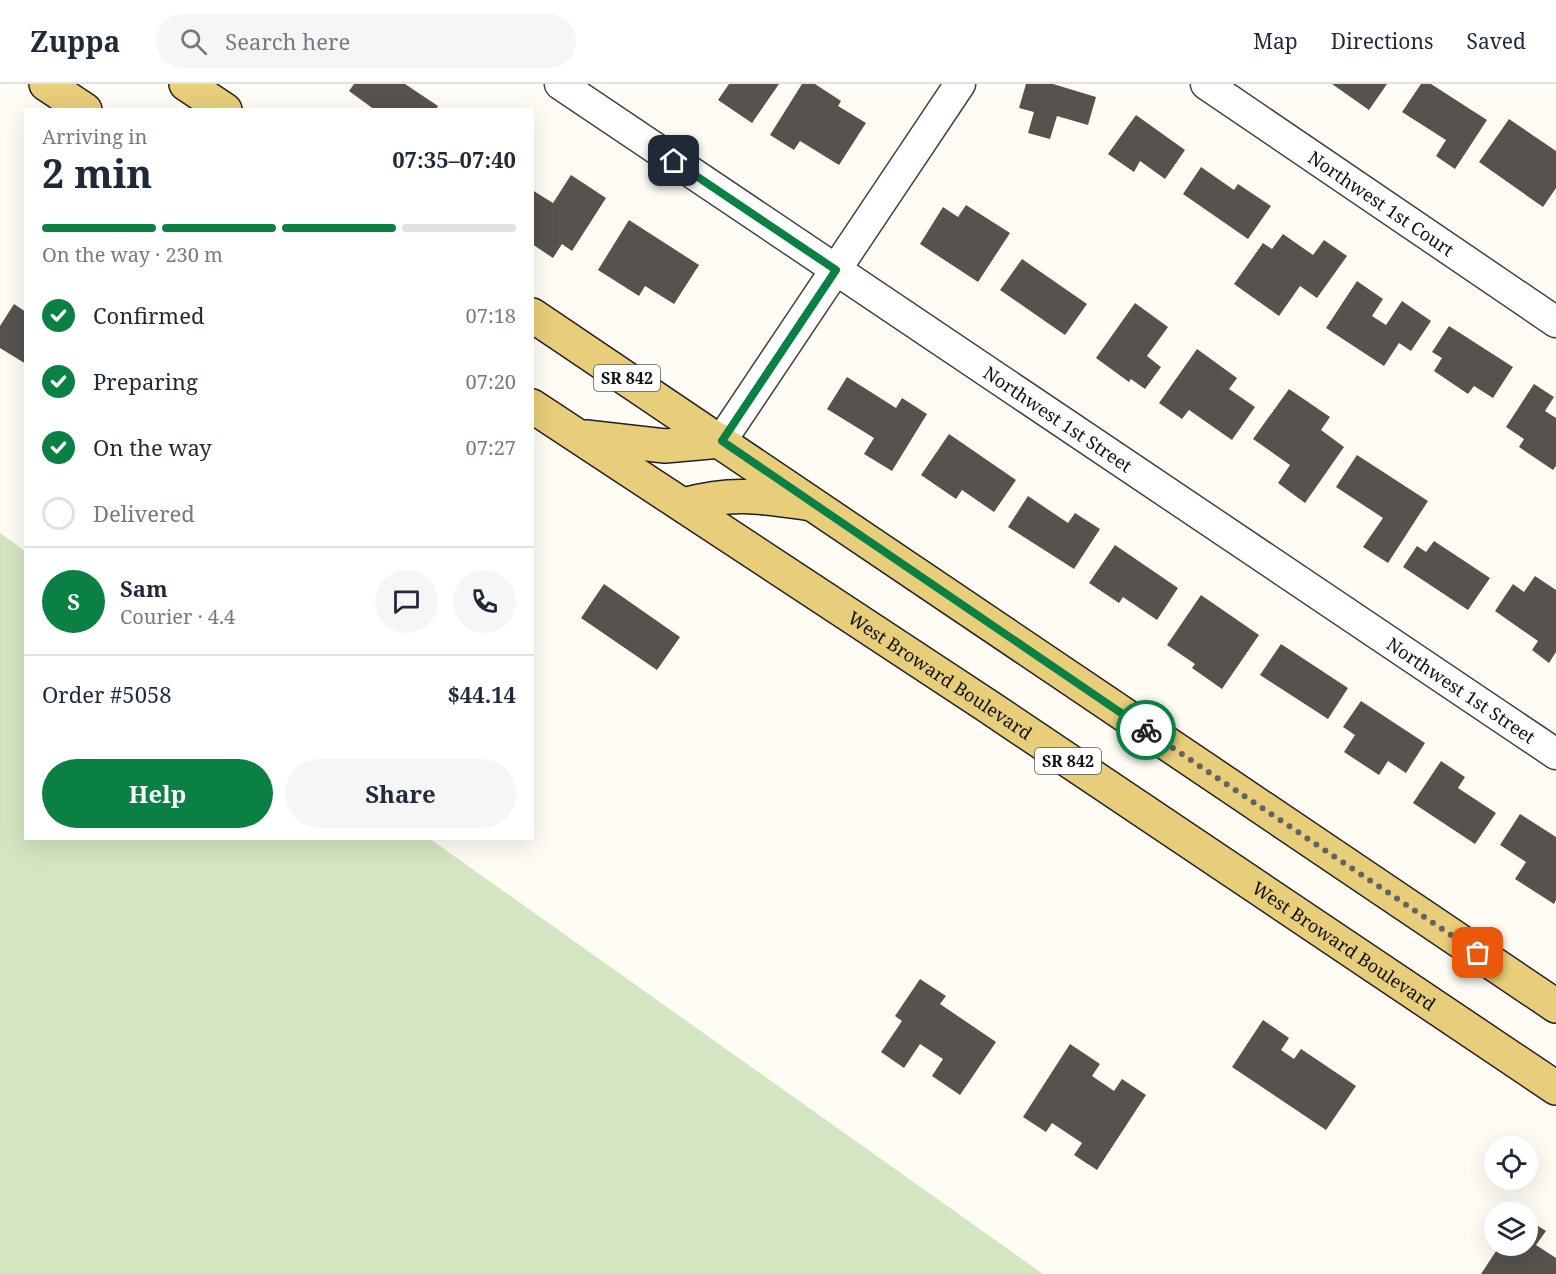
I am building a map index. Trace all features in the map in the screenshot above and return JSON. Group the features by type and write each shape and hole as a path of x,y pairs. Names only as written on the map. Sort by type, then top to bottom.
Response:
{"main road":[{"path":"46,84 82,108"},
{"path":"186,84 222,108"},
{"name":"SR 842","path":"534,316 722,441 810,503 1556,1006"},
{"name":"West Broward Boulevard","path":"534,407 1556,1088"},
{"path":"578,436 665,446 722,441"},
{"path":"683,505 717,496 751,495 810,503"}],"street":[{"name":"Northwest 1st Street","path":"560,84 1556,754"},
{"path":"722,441 960,84"},
{"name":"Northwest 1st Court","path":"1206,84 1556,322"}],"green space":[{"path":"0,533 24,550 24,840 431,840 1043,1274 0,1274"}],"building":[{"path":"354,84 405,84 438,106 436,108 372,108 349,91"},
{"path":"729,84 779,84 752,123 718,100"},
{"path":"802,84 815,84 841,101 838,106 866,123 839,165 800,141 794,150 770,135"},
{"path":"1026,84 1053,84 1096,97 1088,125 1057,116 1050,139 1028,133 1034,112 1019,108"},
{"path":"1332,84 1387,84 1369,110"},
{"path":"1421,84 1431,84 1487,120 1455,169 1436,156 1446,140 1402,112"},
{"path":"1136,115 1185,150 1165,179 1140,161 1134,172 1108,154"},
{"path":"1509,119 1556,151 1556,188 1543,207 1479,162"},
{"path":"1201,167 1234,190 1238,184 1271,206 1248,239 1183,194"},
{"path":"571,175 606,198 572,251 562,244 553,258 534,245 534,191 553,203"},
{"path":"966,205 1010,233 978,282 920,244 943,207 958,217"},
{"path":"629,220 699,265 674,304 645,286 639,296 598,270"},
{"path":"1283,234 1313,255 1324,240 1347,256 1317,298 1300,286 1279,316 1234,284 1263,243 1272,249"},
{"path":"1022,259 1087,304 1065,335 1000,290"},
{"path":"1357,281 1383,299 1372,316 1386,325 1402,301 1431,321 1411,351 1399,343 1384,366 1326,328"},
{"path":"1135,303 1168,327 1147,356 1161,367 1145,389 1131,379 1129,382 1096,358"},
{"path":"14,304 24,311 24,363 0,348 0,326"},
{"path":"1449,326 1513,367 1493,398 1474,386 1468,394 1434,371 1442,358 1432,352"},
{"path":"1197,349 1237,378 1229,389 1255,407 1232,440 1189,410 1182,419 1159,403"},
{"path":"847,377 896,408 902,398 927,414 892,471 864,454 874,438 827,409"},
{"path":"1534,384 1554,397 1545,411 1556,418 1556,466 1553,470 1519,447 1524,439 1506,427"},
{"path":"1289,389 1330,417 1321,430 1344,447 1305,503 1278,483 1290,465 1253,439"},
{"path":"949,434 1016,480 994,512 962,490 956,499 921,475"},
{"path":"1357,455 1428,501 1388,563 1363,547 1383,518 1336,487"},
{"path":"1028,496 1068,523 1075,513 1100,529 1074,569 1008,527"},
{"path":"1434,541 1490,578 1468,610 1403,567 1417,546 1426,552"},
{"path":"1115,545 1178,588 1157,620 1123,597 1119,603 1089,583"},
{"path":"1535,576 1556,590 1556,652 1549,663 1532,650 1538,641 1495,611 1513,584 1524,592"},
{"path":"604,584 680,637 657,670 581,618"},
{"path":"1201,595 1259,635 1222,689 1192,668 1195,664 1167,645"},
{"path":"1281,644 1348,688 1328,719 1260,675"},
{"path":"1361,701 1425,743 1406,773 1388,761 1379,775 1344,752 1355,735 1343,727"},
{"path":"1441,761 1465,777 1458,788 1496,813 1475,844 1413,803"},
{"path":"1520,814 1556,837 1556,900 1554,904 1515,879 1526,862 1500,845"},
{"path":"920,979 946,996 940,1004 996,1042 960,1095 932,1076 943,1059 920,1044 904,1068 881,1052 902,1021 895,1016"},
{"path":"1263,1020 1289,1038 1281,1050 1294,1059 1301,1049 1356,1086 1326,1130 1232,1067"},
{"path":"1070,1044 1100,1064 1092,1076 1114,1091 1122,1079 1146,1095 1097,1170 1074,1155 1082,1143 1052,1123 1046,1132 1023,1117"},
{"path":"1538,1226 1546,1231 1538,1242"},
{"path":"1538,1246 1556,1258 1556,1274 1481,1274 1493,1256 1538,1256"}],"way so far":[{"path":"1146,730 1478,953"}],"route":[{"path":"674,161 836,270 722,441 1146,730"}]}
